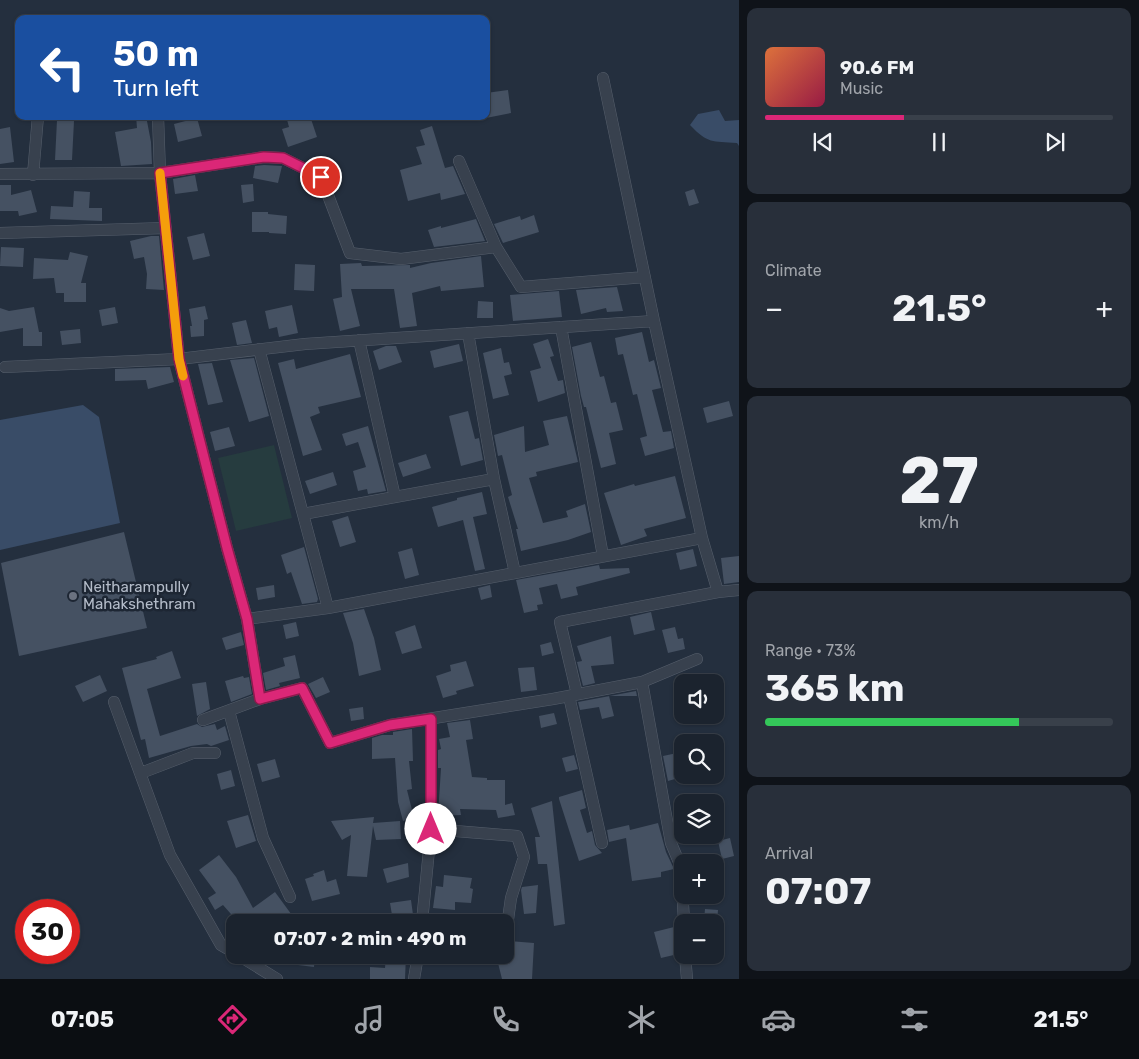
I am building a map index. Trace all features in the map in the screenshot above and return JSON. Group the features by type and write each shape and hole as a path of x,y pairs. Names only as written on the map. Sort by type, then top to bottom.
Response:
{"street":[{"path":"603,78 702,538 718,592"},
{"path":"33,175 38,120"},
{"path":"158,120 160,173 179,359 247,619 260,699"},
{"path":"0,174 160,173 264,157 283,158 321,177 350,252 401,259 496,247"},
{"path":"459,161 496,247 521,287 645,277"},
{"path":"0,233 166,228"},
{"path":"5,366 179,359 305,344 654,322"},
{"path":"561,327 603,556"},
{"path":"468,333 494,479 515,573"},
{"path":"359,340 395,497"},
{"path":"259,349 328,608"},
{"path":"303,514 494,479"},
{"path":"247,619 328,608 702,538"},
{"path":"602,844 560,622 718,592 739,590"},
{"path":"203,720 260,699 302,688 330,743 390,725 642,682 697,659"},
{"path":"642,682 671,843 681,867 684,914"},
{"path":"114,702 170,855 221,945 226,948"},
{"path":"229,711 263,838 290,897"},
{"path":"423,914 431,829 431,719"},
{"path":"141,773 192,753 215,753"},
{"path":"431,829 517,836 524,857 511,898 509,914"},
{"path":"252,964 277,979"},
{"path":"414,979 416,964"},
{"path":"686,964 687,979"}],"green space":[{"path":"274,445 292,518 236,531 218,458"}],"water":[{"path":"719,110 725,121 739,120 739,146 737,143 706,139 690,125 698,114"},
{"path":"83,405 99,417 120,523 0,550 0,420"}],"building":[{"path":"508,90 511,113 490,117 490,92"},
{"path":"57,120 74,121 72,160 55,160"},
{"path":"136,120 147,120 151,142 152,164 121,166 115,132 137,128"},
{"path":"198,120 202,136 178,142 174,124"},
{"path":"287,120 311,120 317,137 288,147 282,129 289,127"},
{"path":"432,126 445,168 453,166 465,194 441,200 440,193 408,201 400,170 422,164 416,147 425,145 420,130"},
{"path":"10,127 14,162 0,164 0,129"},
{"path":"255,166 282,166 278,183 253,178"},
{"path":"195,175 198,191 175,194 173,179"},
{"path":"253,184 254,201 243,203 241,185"},
{"path":"0,185 11,185 11,195 31,190 37,212 19,216 18,211 0,211"},
{"path":"694,189 699,203 689,206 685,192"},
{"path":"74,191 90,192 89,208 102,208 102,221 50,219 51,206 73,207"},
{"path":"252,212 268,212 268,214 287,216 286,234 252,232"},
{"path":"534,215 539,232 503,243 494,224 520,216 521,220"},
{"path":"476,219 485,241 434,247 428,230"},
{"path":"204,233 210,256 193,260 187,237"},
{"path":"159,236 164,290 146,289 147,274 144,257 134,259 130,241"},
{"path":"1,247 24,248 23,267 0,266"},
{"path":"70,252 88,256 81,283 86,283 86,302 64,302 64,293 56,293 54,278 33,279 34,258 68,260"},
{"path":"481,256 484,287 441,291 440,286 412,293 417,326 400,328 394,289 351,289 360,326 340,331 333,299 342,297 340,264 361,263 362,266 410,265 410,268"},
{"path":"295,264 315,265 314,291 294,290"},
{"path":"617,287 623,311 607,312 606,308 581,314 576,290"},
{"path":"559,291 562,317 513,321 510,295"},
{"path":"478,301 493,302 493,318 477,318"},
{"path":"292,305 298,333 279,337 277,327 269,329 265,311"},
{"path":"205,306 208,319 204,320 204,336 191,337 190,326 192,326 189,309"},
{"path":"34,307 39,332 42,332 42,346 23,346 23,328 0,332 0,308 9,311"},
{"path":"115,307 118,323 102,326 99,310"},
{"path":"246,320 252,343 237,345 232,323"},
{"path":"80,329 81,343 62,345 60,331"},
{"path":"642,332 649,362 654,360 661,388 652,390 663,432 671,431 674,448 645,456 640,438 647,436 637,394 633,395 623,354 618,355 615,338"},
{"path":"548,339 554,356 550,357 558,381 563,380 565,393 538,402 530,371 541,368 533,344"},
{"path":"591,342 600,377 604,376 611,403 616,402 623,430 609,433 616,464 601,468 586,407 584,407 581,396 572,347"},
{"path":"459,344 463,361 434,368 430,351"},
{"path":"386,346 396,346 402,362 379,370 373,351"},
{"path":"501,348 504,363 509,362 512,374 504,376 509,395 493,399 483,353"},
{"path":"350,354 361,397 318,407 320,413 310,417 322,450 303,456 278,363 294,359 296,369"},
{"path":"254,358 269,416 249,422 230,360"},
{"path":"212,363 223,402 208,405 198,364"},
{"path":"170,367 174,382 148,389 146,380 115,381 115,369"},
{"path":"729,401 733,416 707,423 703,408"},
{"path":"468,411 475,439 479,438 483,460 461,466 449,416"},
{"path":"567,416 578,462 536,472 537,476 529,478 543,523 568,517 566,511 585,504 591,532 568,540 521,551 516,529 518,529 508,497 512,495 502,455 498,456 494,435 524,426 525,452 549,445 543,421"},
{"path":"368,426 386,491 368,494 367,489 358,491 353,471 366,467 358,442 346,446 342,434"},
{"path":"229,427 235,446 215,451 210,432"},
{"path":"426,454 431,468 403,477 398,463"},
{"path":"333,472 337,485 310,494 305,481"},
{"path":"675,476 686,518 644,529 647,536 621,545 604,493 634,484 635,486"},
{"path":"482,492 487,514 473,517 485,569 475,571 463,520 438,527 432,507"},
{"path":"348,516 356,542 340,547 332,521"},
{"name":"Neitharampully Mahakshethram","path":"124,532 147,628 19,656 1,563"},
{"path":"304,547 318,599 317,602 302,604 291,572 287,574 281,555"},
{"path":"412,548 419,575 405,579 398,552"},
{"path":"693,549 697,566 680,570 676,553"},
{"path":"739,556 739,582 724,584 721,558"},
{"path":"599,565 600,569 629,568 630,573 576,587 578,595 561,599 557,584 539,588 543,604 537,605 538,610 524,613 516,580"},
{"path":"274,585 275,597 258,600 256,588"},
{"path":"490,585 492,597 481,600 478,588"},
{"path":"364,609 374,638 381,670 359,676 353,643 343,613"},
{"path":"651,612 655,630 634,635 630,617"},
{"path":"296,622 299,636 286,639 283,625"},
{"path":"415,625 422,648 402,654 395,632"},
{"path":"675,627 678,639 683,638 685,649 668,653 662,630"},
{"path":"241,632 244,645 226,650 222,638"},
{"path":"611,636 614,664 591,666 595,683 583,686 577,662 582,661 577,646"},
{"path":"551,642 554,653 542,656 540,645"},
{"path":"172,651 181,678 147,689 160,736 197,724 202,727 215,724 217,730 225,726 229,740 211,746 207,744 191,746 149,758 145,739 141,740 122,668 157,659 156,657"},
{"path":"295,655 300,678 279,683 280,686 266,690 263,673 285,666 283,658"},
{"path":"466,661 474,686 456,691 457,694 443,698 436,676 451,671 450,665"},
{"path":"534,667 537,690 521,692 518,668"},
{"path":"100,675 107,691 83,702 75,686"},
{"path":"243,676 244,678 249,677 252,694 231,702 225,681"},
{"path":"323,677 330,692 316,698 308,684"},
{"path":"206,682 210,709 197,716 192,684"},
{"path":"636,691 637,696 610,696"},
{"path":"609,696 614,716 602,719 599,707 580,710 578,702"},
{"path":"363,707 364,719 351,721 349,709"},
{"path":"554,713 557,724 541,728 539,716"},
{"path":"470,720 473,739 466,740 472,777 487,778 487,780 505,780 505,805 512,803 515,815 498,818 496,810 460,809 461,815 438,816 441,768 438,768 438,750 441,749 439,739 450,737 447,723"},
{"path":"412,729 413,761 409,761 412,789 407,790 414,818 403,821 398,802 395,758 372,759 372,738 382,735 393,735 393,732"},
{"path":"674,754 674,779 668,781 663,756"},
{"path":"574,755 578,769 566,772 562,758"},
{"path":"275,759 280,777 262,782 257,764"},
{"path":"231,770 235,786 221,790 217,774"},
{"path":"582,790 586,808 580,810 587,833 592,831 595,845 602,853 579,861 559,797"},
{"path":"552,801 565,924 554,926 547,864 538,864 535,837 540,837 531,808"},
{"path":"248,815 256,841 236,848 227,821"},
{"path":"374,817 373,823 400,821 401,839 376,840 373,826 367,877 347,876 351,835 342,840 331,821"},
{"path":"658,823 666,852 674,869 661,872 661,877 632,881 626,838 609,842 607,830 629,825 630,830"},
{"path":"730,838 734,856 724,858 724,854 721,854 719,844 724,844 724,840"},
{"path":"219,855 236,877 253,908 275,892 291,914 231,914 223,905 215,910 208,898 216,893 199,870"},
{"path":"408,863 409,877 387,883 383,869"},
{"path":"324,870 327,882 336,879 340,894 312,901 305,879"},
{"path":"444,875 472,878 470,888 473,889 471,903 455,902 455,910 433,908 436,886 443,887"},
{"path":"538,885 536,913 524,914 522,887"},
{"path":"411,900 413,914 392,914 390,903"},
{"path":"705,909 718,910 718,914 705,914"},
{"path":"674,927 674,955 661,958 654,932"},
{"path":"514,941 534,943 532,979 502,979 498,964 514,964"},
{"path":"298,964 314,964 314,967"},
{"path":"385,964 406,964 405,979 370,979 370,967 385,968"}],"slow traffic":[{"path":"160,173 179,359 183,376"}],"place":[{"name":"Neitharampully Mahakshethram","path":"73,596"}],"route":[{"path":"321,177 283,158 264,157 160,173 179,359 247,619 260,699 302,688 330,743 390,725 431,719 431,829"}]}
